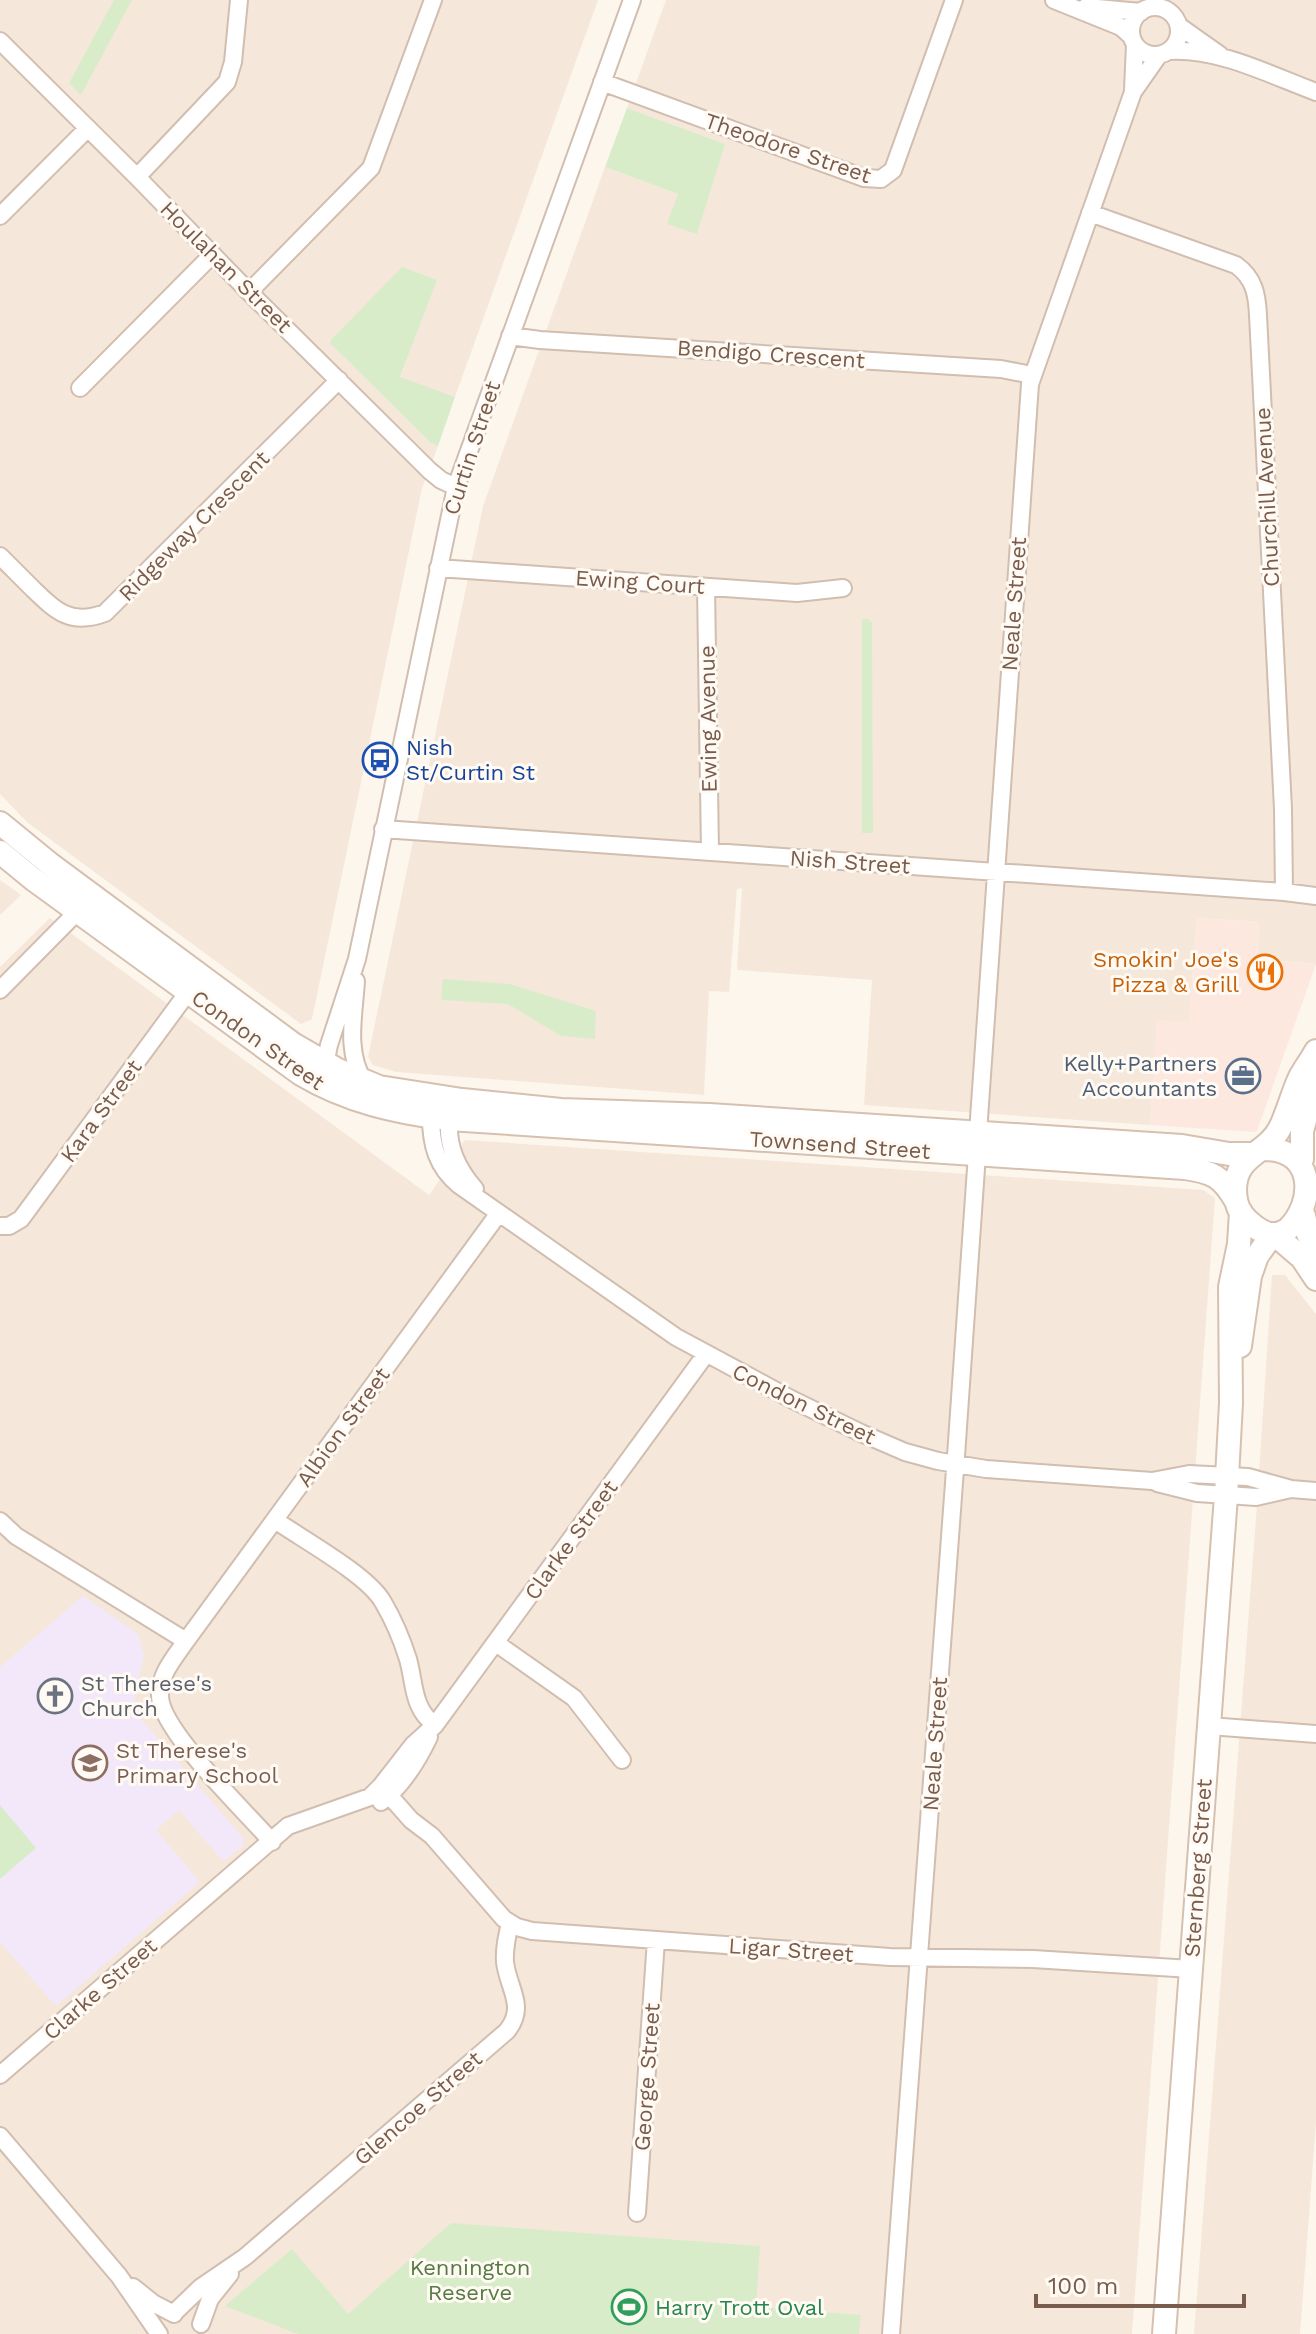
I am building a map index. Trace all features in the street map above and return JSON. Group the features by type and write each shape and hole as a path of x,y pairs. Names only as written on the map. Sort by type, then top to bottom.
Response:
{"main road":[{"name":"Condon Street","path":"0,823 84,903 188,992 291,1067 323,1086 374,1106 440,1111"},
{"name":"Condon Street","path":"0,852 84,903 325,1064 440,1111"},
{"path":"1316,1051 1300,1078 1279,1130 1244,1163 1238,1173 1238,1206 1256,1227 1273,1234 1302,1258 1316,1279"},
{"path":"325,1064 338,1082 370,1095 440,1111"},
{"path":"1316,1082 1302,1131 1315,1192 1308,1234 1316,1248"},
{"name":"Townsend Street","path":"440,1111 561,1110 721,1115 1198,1170 1219,1178 1238,1206"},
{"name":"Townsend Street","path":"977,1144 1182,1146 1229,1154 1258,1151"},
{"path":"1258,1151 1283,1149 1308,1164"},
{"name":"Sternberg Street","path":"1164,2334 1227,1486 1231,1403 1230,1287 1239,1244 1238,1206"},
{"path":"1273,1234 1290,1228 1311,1208"},
{"name":"Sternberg Street","path":"1231,1403 1250,1276 1257,1256 1273,1234"}],"street":[{"path":"137,177 227,82 233,62 239,0"},
{"path":"249,292 371,168 433,0"},
{"name":"Curtin Street","path":"325,1064 357,959 456,487 632,0"},
{"name":"Theodore Street","path":"602,82 864,178 881,179 893,170 954,0"},
{"path":"1054,0 1121,27 1145,53 1195,53 1227,59 1316,92"},
{"path":"1072,6 1163,8 1177,14 1227,59"},
{"path":"1133,40 1133,22 1148,7"},
{"path":"1164,53 1178,40 1177,14"},
{"name":"Neale Street","path":"1133,40 1133,92"},
{"name":"Houlahan Street","path":"0,41 430,471 456,487"},
{"name":"Neale Street","path":"891,2334 956,1465 1027,415 1032,375 1133,92 1164,53"},
{"path":"0,216 88,128"},
{"name":"Churchill Avenue","path":"1090,213 1231,263 1249,276 1255,290 1283,809 1284,892"},
{"path":"80,388 212,255"},
{"name":"Bendigo Crescent","path":"510,336 1001,369 1032,375"},
{"name":"Ridgeway Crescent","path":"0,556 58,612 77,618 105,613 339,380"},
{"name":"Ewing Court","path":"438,568 797,593 843,588"},
{"name":"Ewing Avenue","path":"706,587 710,852"},
{"name":"Nish Street","path":"383,829 1316,896"},
{"path":"0,990 84,903"},
{"name":"Curtin Street","path":"357,959 352,1048 354,1063 364,1082"},
{"name":"Kara Street","path":"13,1243 5,1226 21,1219 188,992"},
{"name":"Condon Street","path":"440,1111 434,1145 443,1169 459,1185 654,1322 706,1354 861,1433 915,1455 956,1465 1152,1481 1186,1492 1227,1486 1264,1497 1291,1489 1316,1491"},
{"name":"Albion Street","path":"186,1641 499,1213"},
{"name":"Clarke Street","path":"0,2075 272,1842 382,1801 388,1787 422,1752 435,1725 706,1354"},
{"path":"275,1520 375,1590 404,1649 421,1713 435,1725"},
{"path":"2,1526 186,1641 162,1681 160,1700 163,1712 191,1751 272,1842"},
{"path":"496,1643 574,1698 622,1760"},
{"path":"1209,1726 1316,1734"},
{"path":"388,1787 417,1810 432,1836 510,1923"},
{"name":"Ligar Street","path":"510,1923 532,1931 918,1958 1033,1959 1191,1969"},
{"name":"Glencoe Street","path":"161,2334 174,2313 201,2287 244,2258 512,2024 517,2006 507,1976 505,1955 510,1923"},
{"name":"George Street","path":"637,2213 656,1940"},
{"path":"0,2136 119,2276 161,2334"},
{"name":"Glencoe Street","path":"201,2329 210,2299 244,2258"},
{"path":"119,2276 143,2295 201,2329"}],"shaded area":[{"path":"0,0 598,0 455,397 400,378 436,279 329,341 431,443 438,446 422,488 312,1019 301,1024 28,823 0,794"},
{"path":"666,0 1316,0 1316,964 1257,959 1259,922 1197,918 1189,1023 1157,1021 1150,1125 864,1105 872,980 737,970 742,888 737,889 729,992 709,991 704,1095 396,1072 373,1065 368,1057 483,506 605,167 678,194 697,234 724,144 627,108"},
{"path":"0,880 21,895 0,915"},
{"path":"50,918 429,1195 465,1140 1203,1190 1215,1198 1132,2334 0,2334 0,967"},
{"path":"1197,918 1259,922 1257,959 1316,964 1255,1132 1150,1125 1157,1020 1189,1022"},
{"path":"1272,1275 1285,1275 1316,1314 1316,2123 1300,2334 1194,2334 1256,1518"},
{"name":"St Therese's Primary School","path":"83,1596 138,1634 144,1655 135,1695 137,1714 243,1838 243,1846 223,1861 179,1810 156,1830 200,1882 56,2006 0,1942 0,1667"}],"green space":[{"path":"114,0 132,0 81,95 69,83"},
{"path":"627,108 725,144 697,234 667,224 678,194 605,167"},
{"path":"402,267 437,280 400,377 455,397 438,446 431,443 329,342"},
{"path":"862,619 872,623 873,833 862,833"},
{"path":"443,979 510,984 596,1011 595,1039 561,1036 508,1004 441,1000"},
{"path":"0,1805 36,1848 0,1879"},
{"name":"Kennington Reserve","path":"451,2223 760,2246 756,2307 861,2315 859,2334 298,2334 225,2306 292,2249 348,2314"}],"place":[{"name":"Nish St/Curtin St","path":"380,760"},
{"name":"Smokin' Joe's Pizza & Grill","path":"1265,972"},
{"name":"Kelly+Partners Accountants","path":"1243,1076"},
{"name":"St Therese's Church","path":"55,1696"},
{"name":"St Therese's Primary School","path":"90,1763"},
{"name":"Harry Trott Oval","path":"629,2307"}]}
